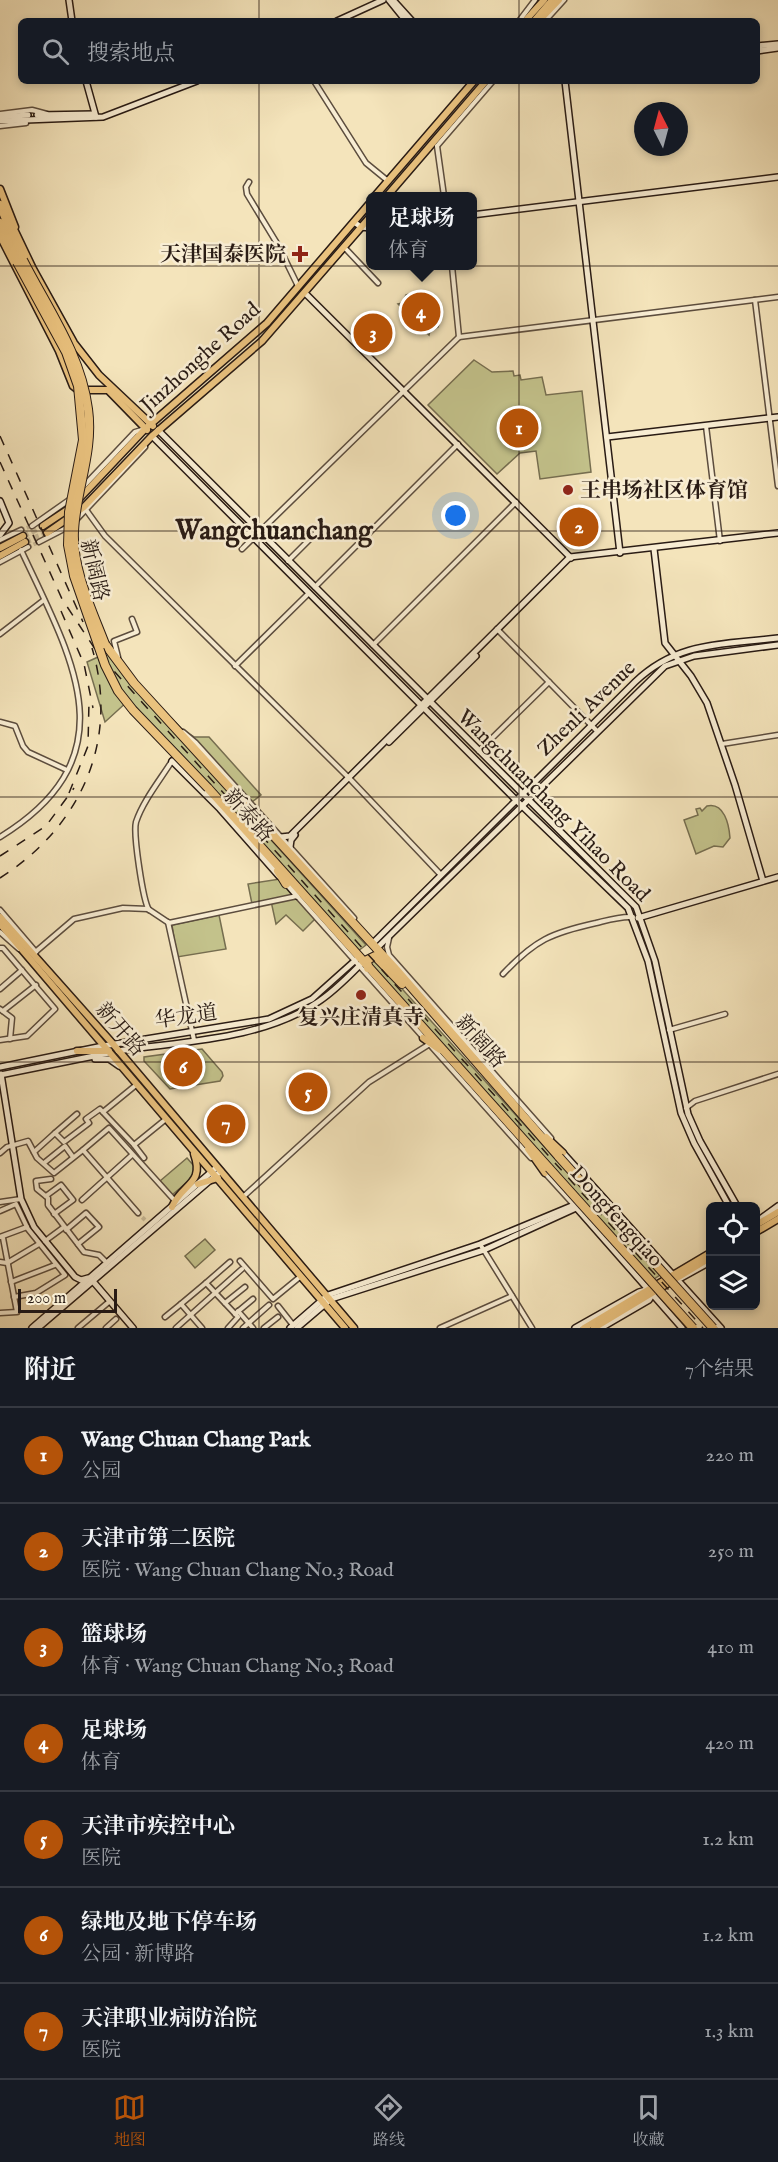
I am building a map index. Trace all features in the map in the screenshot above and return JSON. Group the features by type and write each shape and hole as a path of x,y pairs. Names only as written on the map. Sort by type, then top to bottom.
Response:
{"highway":[{"path":"0,205 20,261"},
{"path":"0,223 20,261"},
{"name":"新阔路","path":"20,261 73,353 86,392 89,411 89,451 76,512 74,549 105,644 134,683 172,726 421,996 532,1126 561,1155"},
{"name":"新阔路","path":"20,261 66,352 78,386 83,440 69,512 68,545 74,576 105,665 118,691 133,710 244,828"},
{"path":"244,828 286,884"},
{"path":"244,828 359,962 445,1053"},
{"path":"368,970 367,960 375,956 421,996"},
{"name":"Dongfengqiao","path":"445,1053 514,1129 547,1170 693,1328"},
{"name":"Dongfengqiao","path":"561,1155 713,1328"}],"main road":[{"path":"69,0 72,18"},
{"path":"344,18 383,0"},
{"path":"351,18 390,0"},
{"path":"390,0 404,18"},
{"path":"390,0 409,18"},
{"path":"524,18 536,0"},
{"path":"526,18 548,3 559,0"},
{"path":"543,18 548,3"},
{"path":"760,49 778,46"},
{"path":"87,84 96,116"},
{"path":"96,116 181,84"},
{"path":"0,120 115,114 190,84"},
{"path":"378,192 471,84"},
{"path":"391,192 437,143 484,84"},
{"path":"566,84 622,552"},
{"path":"477,215 778,179"},
{"path":"0,189 18,236"},
{"path":"0,198 74,343 99,375 148,426 152,436 310,593 426,703"},
{"name":"Jinzhonghe Road","path":"366,208 247,341 148,426 68,511 45,530 85,509 142,445 262,341 344,247 366,227"},
{"path":"356,220 366,225"},
{"path":"0,236 59,351 73,386 78,390 108,390 148,426 158,430 373,645 436,716 434,703 438,690 426,703"},
{"path":"304,293 572,558"},
{"path":"609,439 778,418"},
{"path":"136,438 141,438 142,445"},
{"path":"0,501 9,523 0,535"},
{"path":"622,552 778,534"},
{"path":"0,548 24,539"},
{"path":"0,556 24,539"},
{"path":"609,553 616,548 619,539"},
{"path":"290,847 292,838 572,558 720,541"},
{"path":"654,549 665,643 691,676 707,703 722,744 763,881"},
{"name":"Zhenli Avenue","path":"375,946 516,800 646,672 673,655 693,649 778,638"},
{"name":"Zhenli Avenue","path":"375,946 392,934 651,677 677,661 694,656 778,645"},
{"name":"Wangchuanchang Yihao Road","path":"426,703 633,903 642,917 655,961 686,1107 697,1135 734,1202"},
{"name":"Wangchuanchang Yihao Road","path":"426,703 516,800 514,801 626,905 648,961 681,1113 727,1202"},
{"name":"新泰路","path":"172,761 228,818 297,896"},
{"path":"281,837 290,836 350,779"},
{"path":"512,787 521,795"},
{"path":"506,793 516,800"},
{"path":"638,931 632,916 642,917 778,876"},
{"name":"新开路","path":"0,917 35,953 113,1044 110,1051"},
{"name":"新开路","path":"0,924 110,1051 211,1175 302,1276 327,1299 345,1328"},
{"path":"1,1075 110,1051 261,1028 290,1018 319,1002 359,962"},
{"name":"华龙道","path":"113,1044 259,1022 286,1012 326,989 359,962"},
{"path":"423,1038 445,1053"},
{"path":"110,1051 77,1051 0,1067 14,1144 21,1200 42,1243 77,1279 91,1279 150,1226 196,1179 197,1164 191,1148"},
{"name":"新开路","path":"110,1051 132,1066 327,1299 354,1328"},
{"path":"45,1065 104,1058 124,1070"},
{"path":"207,1155 211,1175"},
{"path":"561,1155 721,1328"},
{"path":"30,1328 38,1325 219,1169"},
{"path":"211,1175 230,1182"},
{"path":"174,1203 199,1186"},
{"path":"760,1214 778,1206"},
{"path":"760,1225 778,1206"},
{"path":"294,1327 327,1299 482,1247 575,1207 682,1328"},
{"path":"760,1226 778,1212"},
{"path":"760,1228 778,1221"},
{"path":"594,1328 707,1256"},
{"path":"675,1278 706,1262"},
{"path":"91,1279 133,1328"},
{"path":"575,1328 639,1292 650,1293"},
{"path":"584,1328 650,1293"},
{"path":"602,1328 649,1300 650,1293"}],"street":[{"path":"545,18 564,0"},
{"path":"316,84 366,163 388,181"},
{"path":"443,192 437,143 490,84"},
{"path":"249,182 246,186 247,194 283,254 298,286"},
{"path":"344,247 378,283"},
{"path":"452,270 459,337"},
{"path":"242,549 459,337 778,297"},
{"path":"755,300 778,486"},
{"path":"32,526 64,505 135,432 148,426"},
{"path":"706,427 720,541"},
{"path":"39,542 63,531 148,445 152,436"},
{"path":"315,587 458,444"},
{"path":"373,645 516,502"},
{"path":"85,509 105,536 350,779 441,876"},
{"path":"288,561 318,531"},
{"path":"0,540 24,539 21,550 75,670 80,696 77,743 67,770 55,791 34,815 0,837"},
{"path":"0,562 21,550"},
{"path":"235,666 310,593"},
{"path":"0,634 44,600"},
{"path":"132,619 137,632 113,644 134,683"},
{"path":"499,630 597,731"},
{"path":"478,752 549,682"},
{"path":"0,722 15,726 22,746 28,752 67,770"},
{"path":"172,726 196,743 375,946"},
{"path":"722,744 778,735"},
{"path":"148,909 142,888 135,824 172,761"},
{"path":"169,923 297,896 359,962 428,1045 547,1170 575,1207"},
{"path":"0,910 35,953 74,920 123,908 148,909 169,923 194,1040"},
{"path":"503,975 525,953 550,935 632,916"},
{"path":"0,932 21,950"},
{"path":"392,934 387,944 388,953 421,996 561,1155"},
{"path":"0,948 3,948 54,1005 54,1012 27,1036 0,1040"},
{"path":"0,989 22,970"},
{"path":"10,1039 12,1018 2,1010 36,985"},
{"path":"663,1032 724,1014"},
{"path":"243,1197 369,1082 428,1045"},
{"path":"681,1113 695,1101 778,1074"},
{"path":"103,1112 135,1084"},
{"path":"55,1133 63,1142 89,1123 86,1119 99,1109 144,1158"},
{"path":"34,1152 77,1114"},
{"path":"134,1145 165,1119"},
{"path":"0,1153 14,1144 28,1141 37,1158 54,1173 109,1128 174,1203"},
{"path":"44,1163 65,1146 74,1157"},
{"path":"83,1150 138,1213"},
{"path":"82,1200 132,1155"},
{"path":"51,1179 36,1181 37,1189 46,1196 48,1205 54,1214 84,1252 99,1255 107,1263"},
{"path":"46,1196 61,1185 73,1200 54,1214"},
{"path":"0,1202 21,1200"},
{"path":"0,1211 6,1206 16,1204 27,1227 42,1243 55,1265 65,1275 36,1293 14,1297"},
{"path":"0,1262 8,1263 87,1213 99,1227 78,1244"},
{"path":"145,1220 150,1226"},
{"path":"0,1314 17,1312 2,1237 27,1227"},
{"path":"482,1247 532,1328"},
{"path":"240,1261 273,1299 302,1276"},
{"path":"165,1317 230,1262"},
{"path":"11,1282 55,1265"},
{"path":"176,1328 242,1269"},
{"path":"206,1283 225,1304 253,1328"},
{"path":"225,1304 245,1287"},
{"path":"440,1328 512,1296"},
{"path":"237,1312 253,1299"},
{"path":"78,1328 110,1301"},
{"path":"181,1304 200,1327"},
{"path":"243,1328 269,1305"},
{"path":"278,1306 294,1327"},
{"path":"228,1328 238,1317 237,1312"},
{"path":"264,1328 278,1317"},
{"path":"106,1328 117,1319"}],"shaded area":[{"path":"417,292 441,317 438,327 430,331 429,335 398,304 402,303 406,295"},
{"path":"474,360 492,372 513,371 514,376 520,375 521,380 542,377 546,395 582,391 591,472 540,479 536,451 520,453 497,474 428,405"},
{"path":"107,653 183,730 194,737 209,737 261,795 243,809 366,945 358,951 129,700 105,722 87,662"},
{"path":"707,806 718,807 724,815 730,838 723,847 714,846 696,854 684,820 698,815 696,809 700,808 702,811"},
{"path":"280,879 315,919 303,931 286,915 276,924 271,901 252,904 248,884"},
{"path":"219,915 226,949 177,957 172,925"},
{"path":"372,958 660,1275 654,1279 368,962"},
{"path":"202,1049 222,1072 223,1076 220,1081 170,1089 144,1061 144,1057"},
{"path":"187,1158 194,1166 192,1178 172,1195 160,1181"},
{"path":"205,1239 215,1250 195,1268 185,1256"}],"tunnel":[{"path":"21,530 32,526"},
{"path":"23,536 43,526"},
{"path":"25,542 47,533"},
{"path":"28,547 39,542"},
{"path":"138,1213 145,1220"}],"railway":[{"path":"0,436 83,622"},
{"path":"0,462 62,599 97,652 703,1328"},
{"path":"61,611 84,664 93,708"},
{"path":"0,878 28,857 52,834 72,808 86,779 96,749 101,716 99,683 92,648"},
{"path":"69,793 88,746 89,701"},
{"path":"0,856 46,826 74,788"}],"place":[{"name":"天津国泰医院","path":"300,254"},
{"name":"足球场","path":"421,312"},
{"name":"篮球场","path":"373,333"},
{"name":"Wang Chuan Chang Park","path":"519,428"},
{"name":"王串场社区体育馆","path":"568,490"},
{"name":"天津市第二医院","path":"579,527"},
{"name":"复兴庄清真寺","path":"361,995"},
{"name":"绿地及地下停车场","path":"183,1067"},
{"name":"天津市疾控中心","path":"308,1092"},
{"name":"天津职业病防治院","path":"226,1124"}],"district":[{"name":"Wangchuanchang","path":"274,530"}]}
